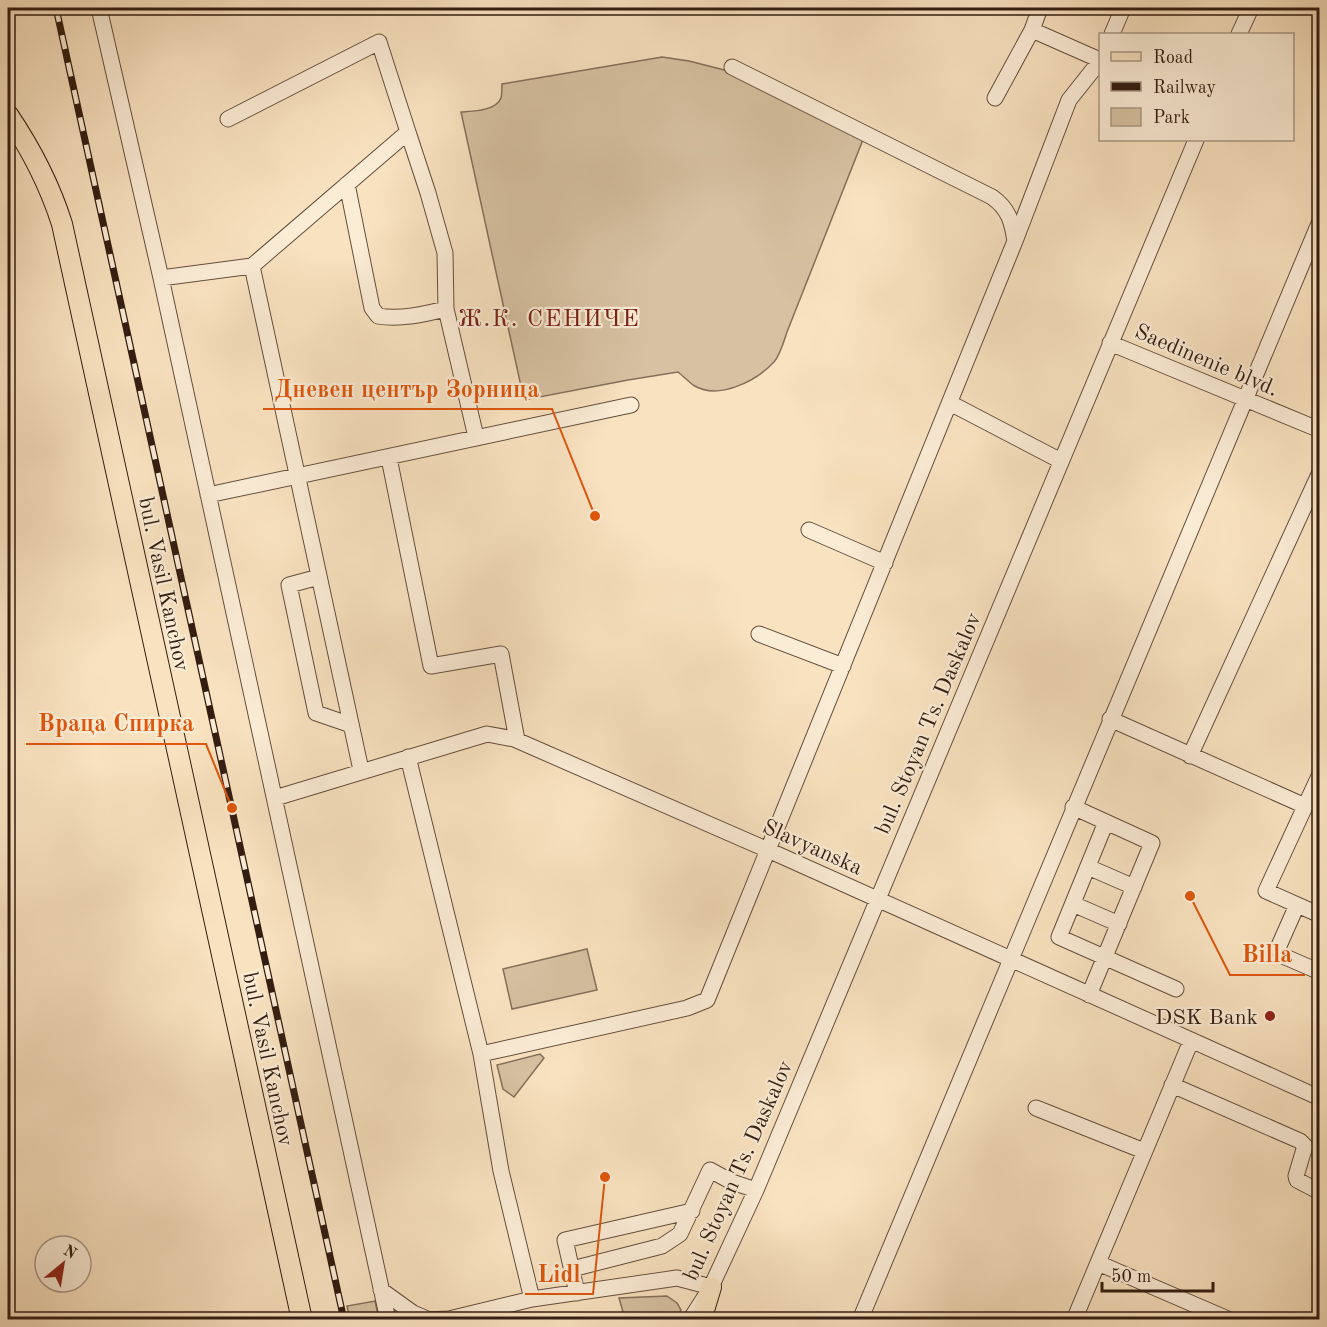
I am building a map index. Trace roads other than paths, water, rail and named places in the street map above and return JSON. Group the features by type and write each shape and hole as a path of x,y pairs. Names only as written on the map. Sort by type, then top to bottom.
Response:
{"main road":[{"name":"bul. Vasil Kanchov","path":"8,115 43,175 62,224 302,1320"},
{"path":"701,1320 711,1287"}],"street":[{"path":"99,8 161,278 388,1320"},
{"path":"995,99 1032,30 1040,8"},
{"path":"1112,33 1123,8"},
{"path":"1239,33 1251,8"},
{"path":"1032,30 1099,60"},
{"path":"228,119 379,42 446,253 446,309 476,437"},
{"path":"482,1054 687,1008 707,1000 950,403 1069,100 1099,63"},
{"path":"732,67 993,196 1011,218 1015,241"},
{"path":"161,278 252,267 408,132"},
{"name":"bul. Stoyan Ts. Daskalov","path":"690,1320 711,1287 756,1190 1196,141"},
{"path":"347,184 372,309 378,316 386,318 446,309"},
{"path":"860,1320 1009,959 1320,220"},
{"path":"252,267 361,770"},
{"name":"Saedinenie blvd.","path":"1110,343 1320,430"},
{"path":"950,403 1061,461"},
{"path":"208,495 631,405"},
{"path":"388,458 431,666 501,654 517,740"},
{"path":"1190,756 1320,472"},
{"path":"808,530 885,562"},
{"path":"319,577 289,585 316,713 351,725"},
{"path":"759,634 843,666"},
{"path":"1110,719 1305,806"},
{"name":"Slavyanska","path":"275,798 361,770 487,734 517,740 1320,1098"},
{"path":"408,757 482,1054 501,1171 532,1299"},
{"path":"1320,774 1266,891 1320,915"},
{"path":"1073,807 1152,843 1089,995"},
{"path":"1106,822 1059,937 1176,989"},
{"path":"1088,867 1134,887"},
{"path":"1073,904 1119,924"},
{"path":"1297,905 1278,948 1283,956 1320,972"},
{"path":"1074,1320 1191,1041"},
{"path":"1172,1085 1300,1141 1305,1146 1296,1176 1297,1180 1320,1192"},
{"path":"1036,1108 1144,1151"},
{"path":"572,1269 662,1246 680,1234 710,1170 732,1182 756,1190"},
{"path":"577,1293 565,1240 692,1211"},
{"path":"1098,1263 1230,1320"},
{"path":"381,1290 413,1313 426,1319 449,1320 532,1299 677,1278 711,1287"}],"railway":[{"path":"56,8 344,1320"}],"place":[{"name":"Дневен център Зорница","path":"595,516"},
{"name":"Враца Спирка","path":"232,808"},
{"name":"Billa","path":"1190,896"},
{"name":"DSK Bank","path":"1270,1016"},
{"name":"Lidl","path":"605,1177"}],"district":[{"name":"Ж.К. СЕНИЧЕ","path":"549,318"}]}
